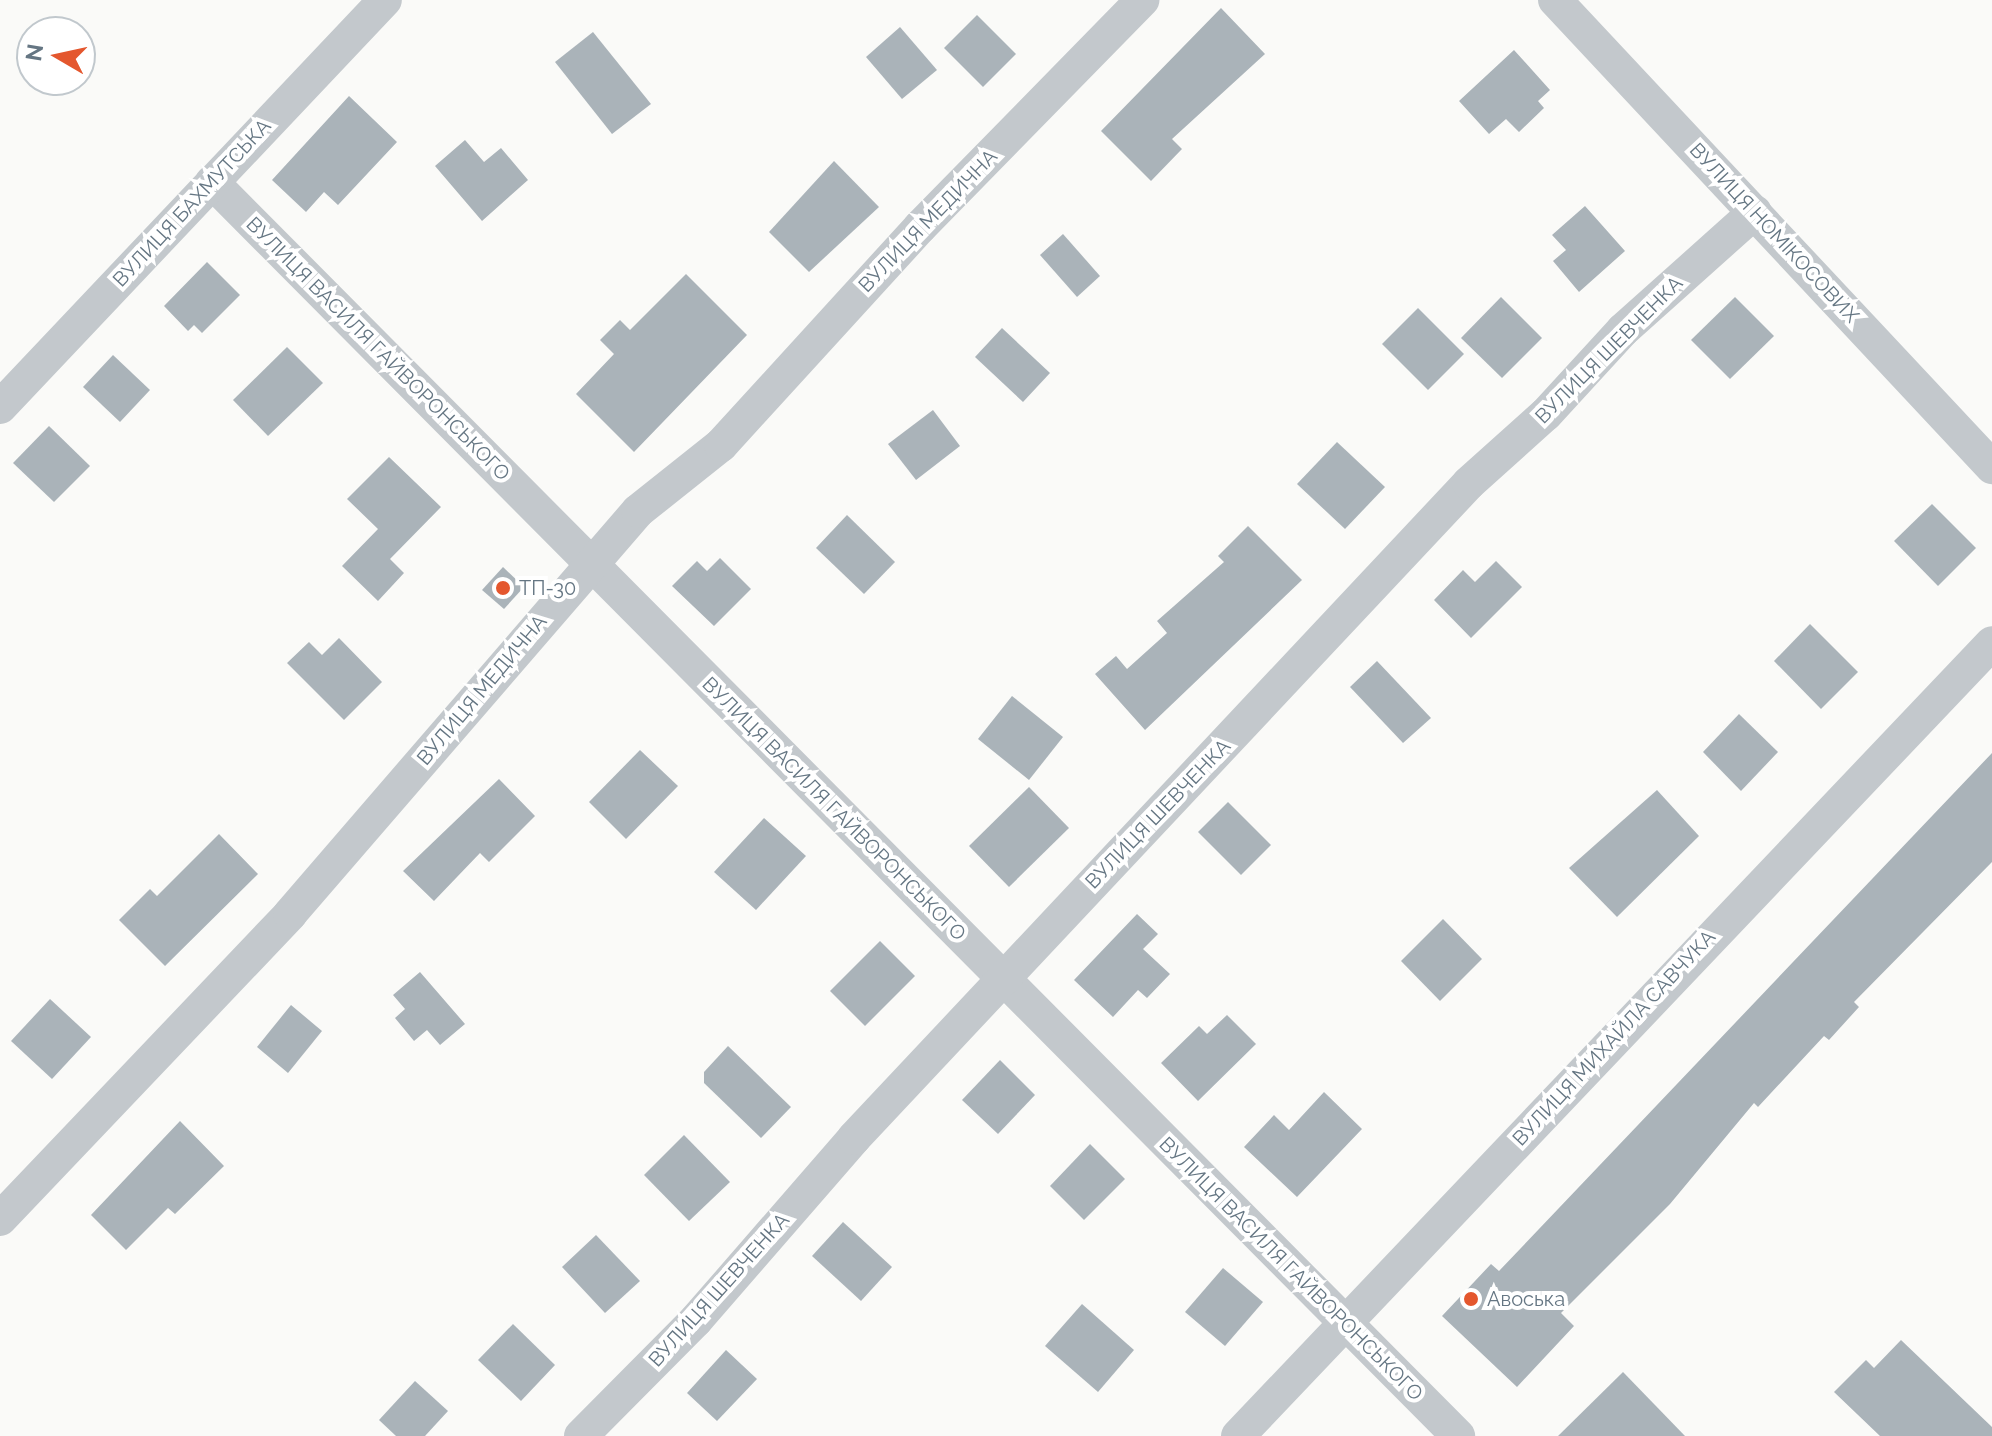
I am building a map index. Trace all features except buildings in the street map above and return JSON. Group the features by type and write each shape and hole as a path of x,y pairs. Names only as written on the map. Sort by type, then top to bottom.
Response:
{"street":[{"name":"ВУЛИЦЯ БАХМУТСЬКА","path":"0,407 385,0"},
{"name":"ВУЛИЦЯ МЕДИЧНА","path":"0,1219 290,914 638,511 721,445 910,239 1142,0"},
{"name":"ВУЛИЦЯ НОМІКОСОВИХ","path":"1555,0 1992,467"},
{"name":"ВУЛИЦЯ ВАСИЛЯ ГАЙВОРОНСЬКОГО","path":"212,182 1458,1436"},
{"name":"ВУЛИЦЯ ШЕВЧЕНКА","path":"581,1436 696,1320 1002,978 1469,483 1546,414 1623,330 1755,212"},
{"name":"ВУЛИЦЯ МИХАЙЛА САВЧУКА","path":"1238,1436 1992,643"}],"place":[{"name":"ТП-30","path":"503,588"},
{"name":"Авоська","path":"1471,1299"}]}
